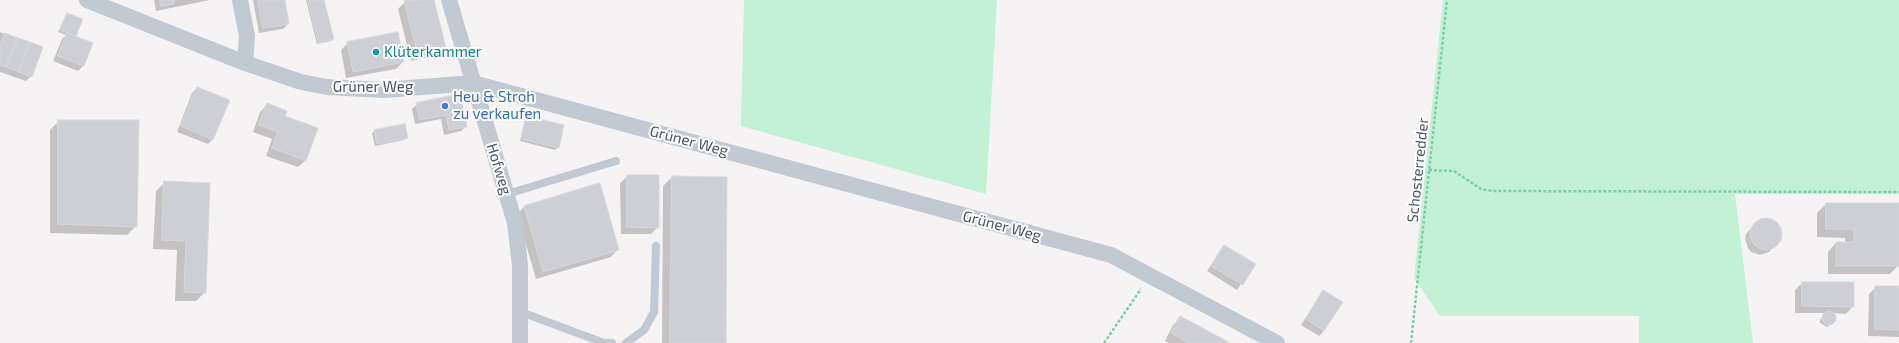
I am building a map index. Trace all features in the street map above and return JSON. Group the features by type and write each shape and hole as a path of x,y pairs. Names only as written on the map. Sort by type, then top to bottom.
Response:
{"street":[{"name":"Grüner Weg","path":"87,0 245,63 301,82 327,87 384,90 473,83 1111,255 1277,343"},
{"path":"240,0 247,36 245,63"},
{"name":"Hofweg","path":"449,0 465,48 473,83 515,223 520,265 520,343"}],"lane":[{"path":"507,194 616,162"},
{"path":"626,343 644,330 654,312 656,246"},
{"path":"521,312 604,343 612,343"}],"path":[{"name":"Schosterredder","path":"1411,343 1447,0"},
{"path":"1429,170 1454,171 1481,189 1492,191 1899,192"},
{"path":"1104,343 1150,276"}],"green space":[{"path":"744,0 997,0 986,194 741,126"},
{"path":"1443,0 1899,0 1899,194 1735,194 1753,343 1639,343 1639,316 1440,316 1414,278"}],"building":[{"path":"160,0 174,0 174,4 161,6"},
{"path":"258,0 285,0 289,24 263,28"},
{"path":"308,0 324,0 334,39 319,43"},
{"path":"434,0 446,48 418,55 404,1"},
{"path":"67,13 83,19 76,36 60,30"},
{"name":"Klüterkammer","path":"398,32 404,62 353,72 347,42"},
{"path":"5,33 18,38 6,67 0,65 0,46"},
{"path":"67,33 93,43 84,66 58,56"},
{"path":"18,38 30,42 19,72 6,67"},
{"path":"30,42 43,47 32,77 19,72"},
{"path":"197,87 230,100 213,140 181,126"},
{"path":"460,94 467,127 449,130 446,115 420,120 416,103"},
{"path":"267,103 287,111 285,116 318,128 306,161 272,148 278,132 259,125"},
{"path":"527,116 564,125 559,148 522,139"},
{"path":"58,120 139,120 137,227 58,224"},
{"path":"405,124 408,138 377,144 374,130"},
{"path":"627,175 659,175 659,228 627,227"},
{"path":"672,176 727,177 726,343 670,343"},
{"path":"164,181 210,183 206,293 184,292 186,241 162,240"},
{"path":"600,183 619,250 543,272 524,206"},
{"path":"1826,203 1899,203 1899,266 1836,266 1836,242 1854,242 1854,229 1826,229"},
{"path":"1763,218 1769,218 1779,225 1782,234 1781,240 1775,247 1769,250 1763,250 1753,243 1750,237 1750,231 1757,221"},
{"path":"1224,245 1256,264 1243,285 1211,266"},
{"path":"1802,282 1854,282 1854,307 1802,306"},
{"path":"1875,286 1899,286 1899,330 1875,329"},
{"path":"1323,290 1343,302 1324,331 1306,319"},
{"path":"1829,311 1834,313 1836,318 1834,323 1829,325 1824,323 1822,318 1824,313"},
{"path":"1180,316 1230,343 1189,343 1171,333"}],"place":[{"name":"Klüterkammer","path":"376,52"},
{"name":"Heu & Stroh zu verkaufen","path":"445,106"}]}
